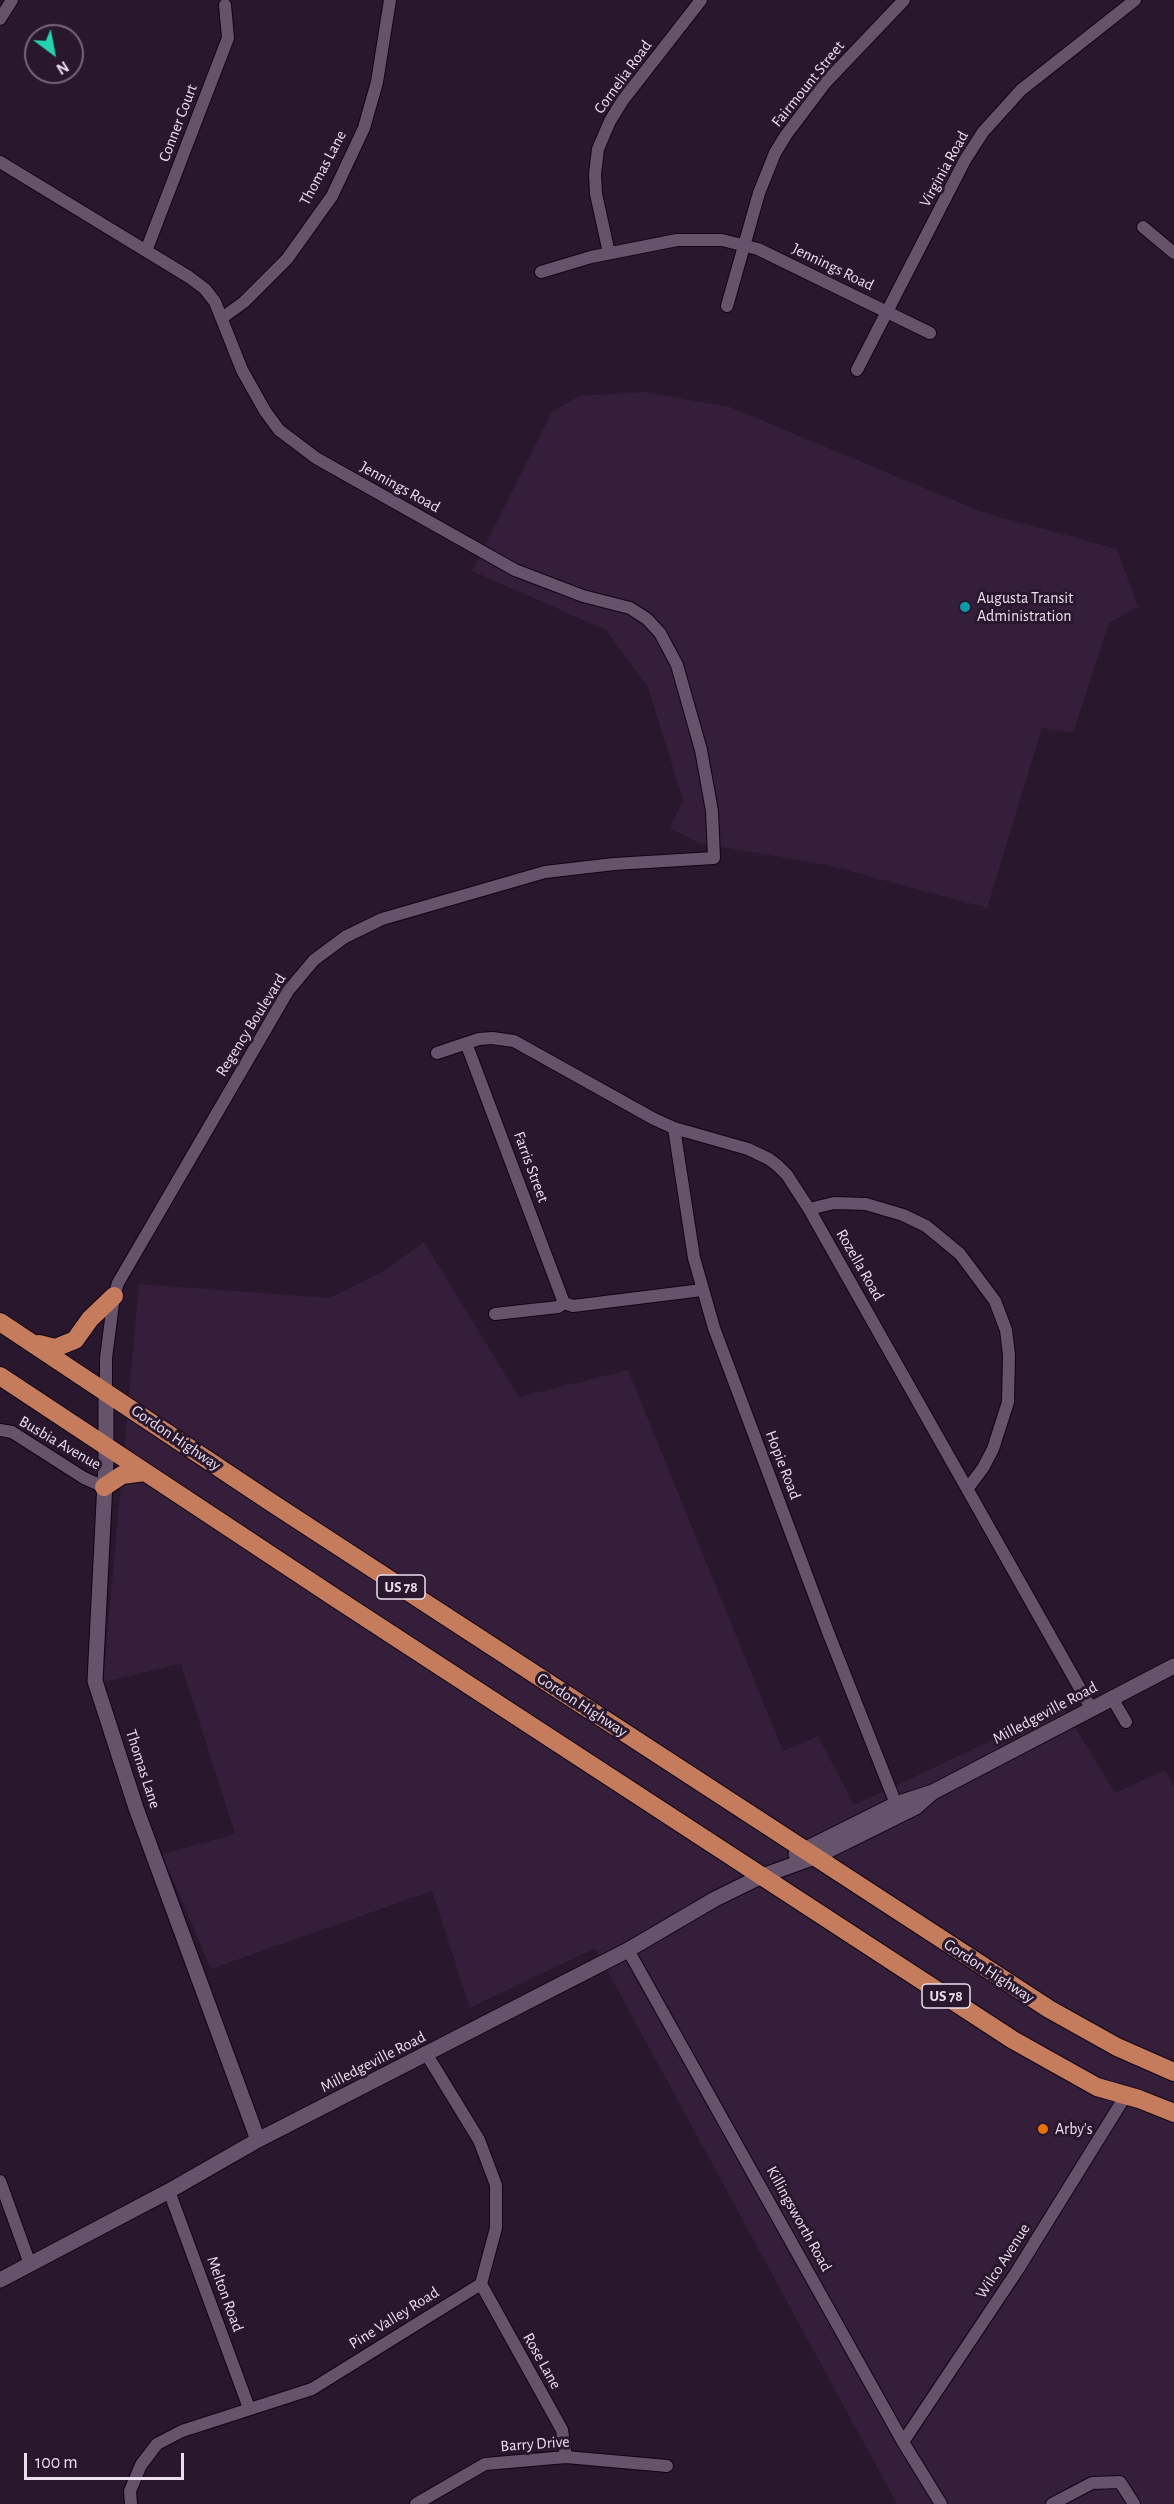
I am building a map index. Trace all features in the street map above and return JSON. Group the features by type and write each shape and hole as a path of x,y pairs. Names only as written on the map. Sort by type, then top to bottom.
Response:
{"highway":[{"path":"26,1339 50,1348 68,1343 83,1331 90,1319 114,1296"},
{"name":"Gordon Highway","path":"0,1322 1049,2009 1116,2047 1174,2072"},
{"name":"US 78","path":"0,1376 1046,2060 1097,2087 1174,2113"},
{"path":"104,1487 122,1475 145,1472"}],"street":[{"path":"0,19 12,0"},
{"name":"Thomas Lane","path":"222,318 244,302 287,259 332,196 364,128 377,82 390,0"},
{"name":"Cornelia Road","path":"609,253 596,194 595,174 598,149 610,121 623,100 701,0"},
{"name":"Fairmount Street","path":"727,306 759,193 775,153 826,82 904,0"},
{"name":"Virginia Road","path":"856,370 965,160 997,114 1045,69 1135,0"},
{"name":"Conner Court","path":"146,250 228,38 225,5"},
{"name":"Jennings Road","path":"0,162 146,250 205,289 222,318 242,370 265,411 279,430 316,458 515,570 571,592 630,608 647,619 677,665 701,750 712,811 714,858"},
{"path":"1143,227 1174,252"},
{"name":"Jennings Road","path":"541,272 609,253 677,240 722,240 744,244 930,333"},
{"name":"Regency Boulevard","path":"106,1391 106,1358 114,1296 118,1283 288,991 314,960 345,937 382,919 545,872 624,863 714,858"},
{"name":"Rozella Road","path":"437,1053 466,1043 492,1038 514,1041 618,1100 674,1128 728,1142 769,1159 787,1175 809,1209 1091,1708"},
{"name":"Farris Street","path":"466,1043 564,1304"},
{"name":"Hopie Road","path":"674,1128 694,1258 714,1328 828,1632 896,1804"},
{"path":"809,1209 834,1203 866,1204 903,1215 926,1226 960,1254 995,1301 1006,1330 1009,1355 1008,1402 993,1449 983,1468 968,1488"},
{"path":"495,1314 558,1307 564,1304 573,1306 702,1290"},
{"name":"Thomas Lane","path":"106,1391 106,1446 95,1681 136,1808 258,2140"},
{"name":"Busbia Avenue","path":"0,1430 12,1432 84,1478 104,1487"},
{"name":"Milledgeville Road","path":"809,1853 896,1804 933,1792 1174,1666"},
{"path":"1112,1698 1126,1722"},
{"name":"Milledgeville Road","path":"0,2280 169,2191 258,2140 628,1950 715,1899 809,1853 916,1807 933,1792"},
{"name":"Killingsworth Road","path":"628,1950 827,2302 903,2442 941,2504"},
{"path":"427,2055 479,2140 496,2185 496,2228 481,2284"},
{"name":"Wilco Avenue","path":"903,2442 1017,2271 1126,2095"},
{"path":"0,2181 30,2264"},
{"name":"Melton Road","path":"169,2191 249,2408"},
{"name":"Pine Valley Road","path":"131,2504 130,2491 141,2465 158,2444 182,2431 312,2389 481,2284"},
{"name":"Rose Lane","path":"481,2284 562,2430 566,2457"},
{"name":"Barry Drive","path":"416,2504 485,2464 566,2457 667,2466"},
{"path":"1052,2504 1092,2483 1120,2482 1134,2504"}],"shaded area":[{"path":"644,392 730,407 982,512 1117,549 1138,607 1109,623 1073,733 1042,728 987,908 827,865 699,843 670,828 683,800 648,687 606,630 472,571 552,412 579,396"},
{"path":"424,1242 519,1397 628,1370 783,1751 818,1736 854,1805 1063,1707 1115,1793 1165,1770 1174,1787 1174,2504 897,2504 595,1948 470,2008 432,1891 211,1969 162,1854 235,1834 181,1664 103,1682 139,1284 330,1298 384,1271"}],"place":[{"name":"Augusta Transit Administration","path":"965,607"},
{"name":"Arby's","path":"1043,2129"}]}
